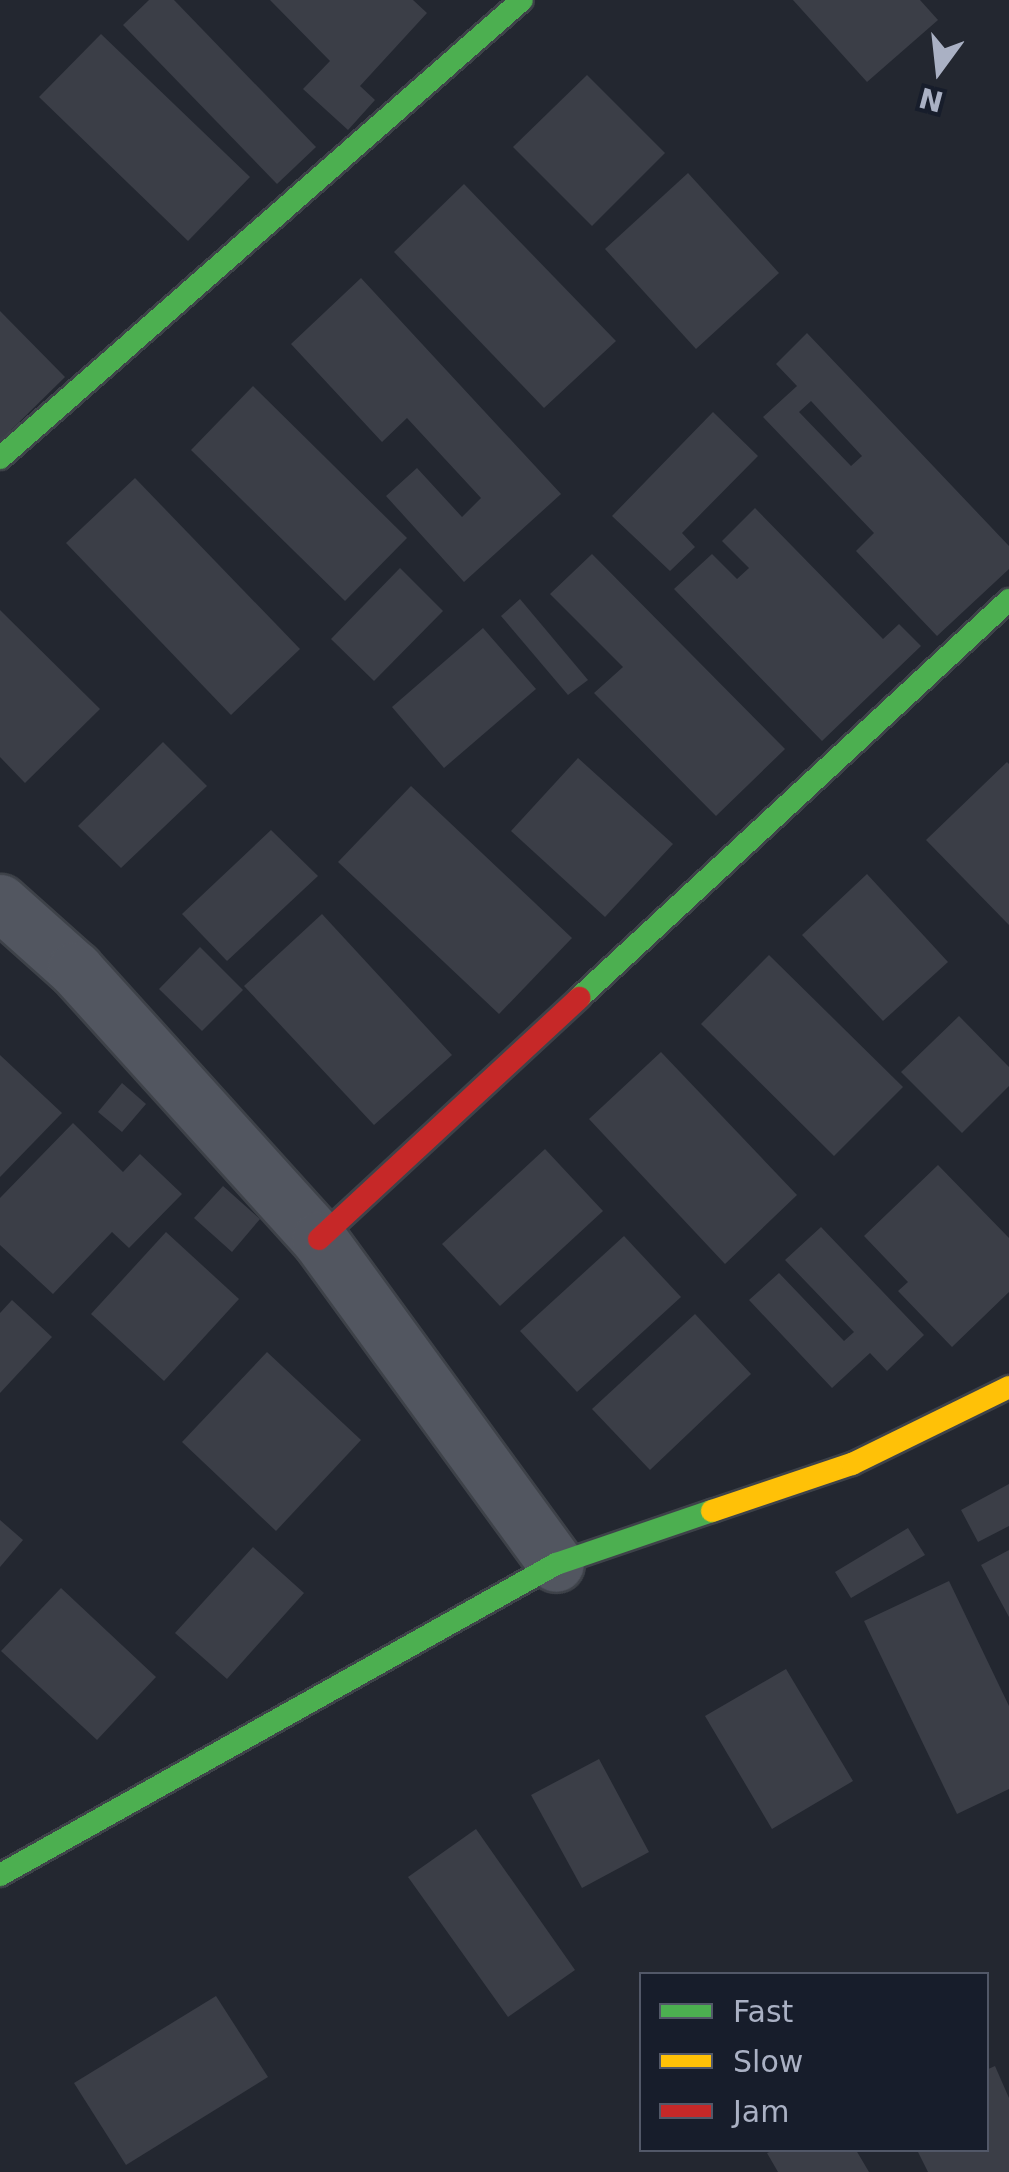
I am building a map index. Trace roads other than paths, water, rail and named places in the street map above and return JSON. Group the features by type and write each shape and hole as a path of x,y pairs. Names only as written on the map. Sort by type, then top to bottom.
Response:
{"street":[{"path":"0,458 522,0"},
{"path":"320,1239 1009,600"},
{"path":"0,902 76,968 320,1239 556,1564"},
{"path":"0,1875 556,1564 852,1464 1009,1388"}]}
